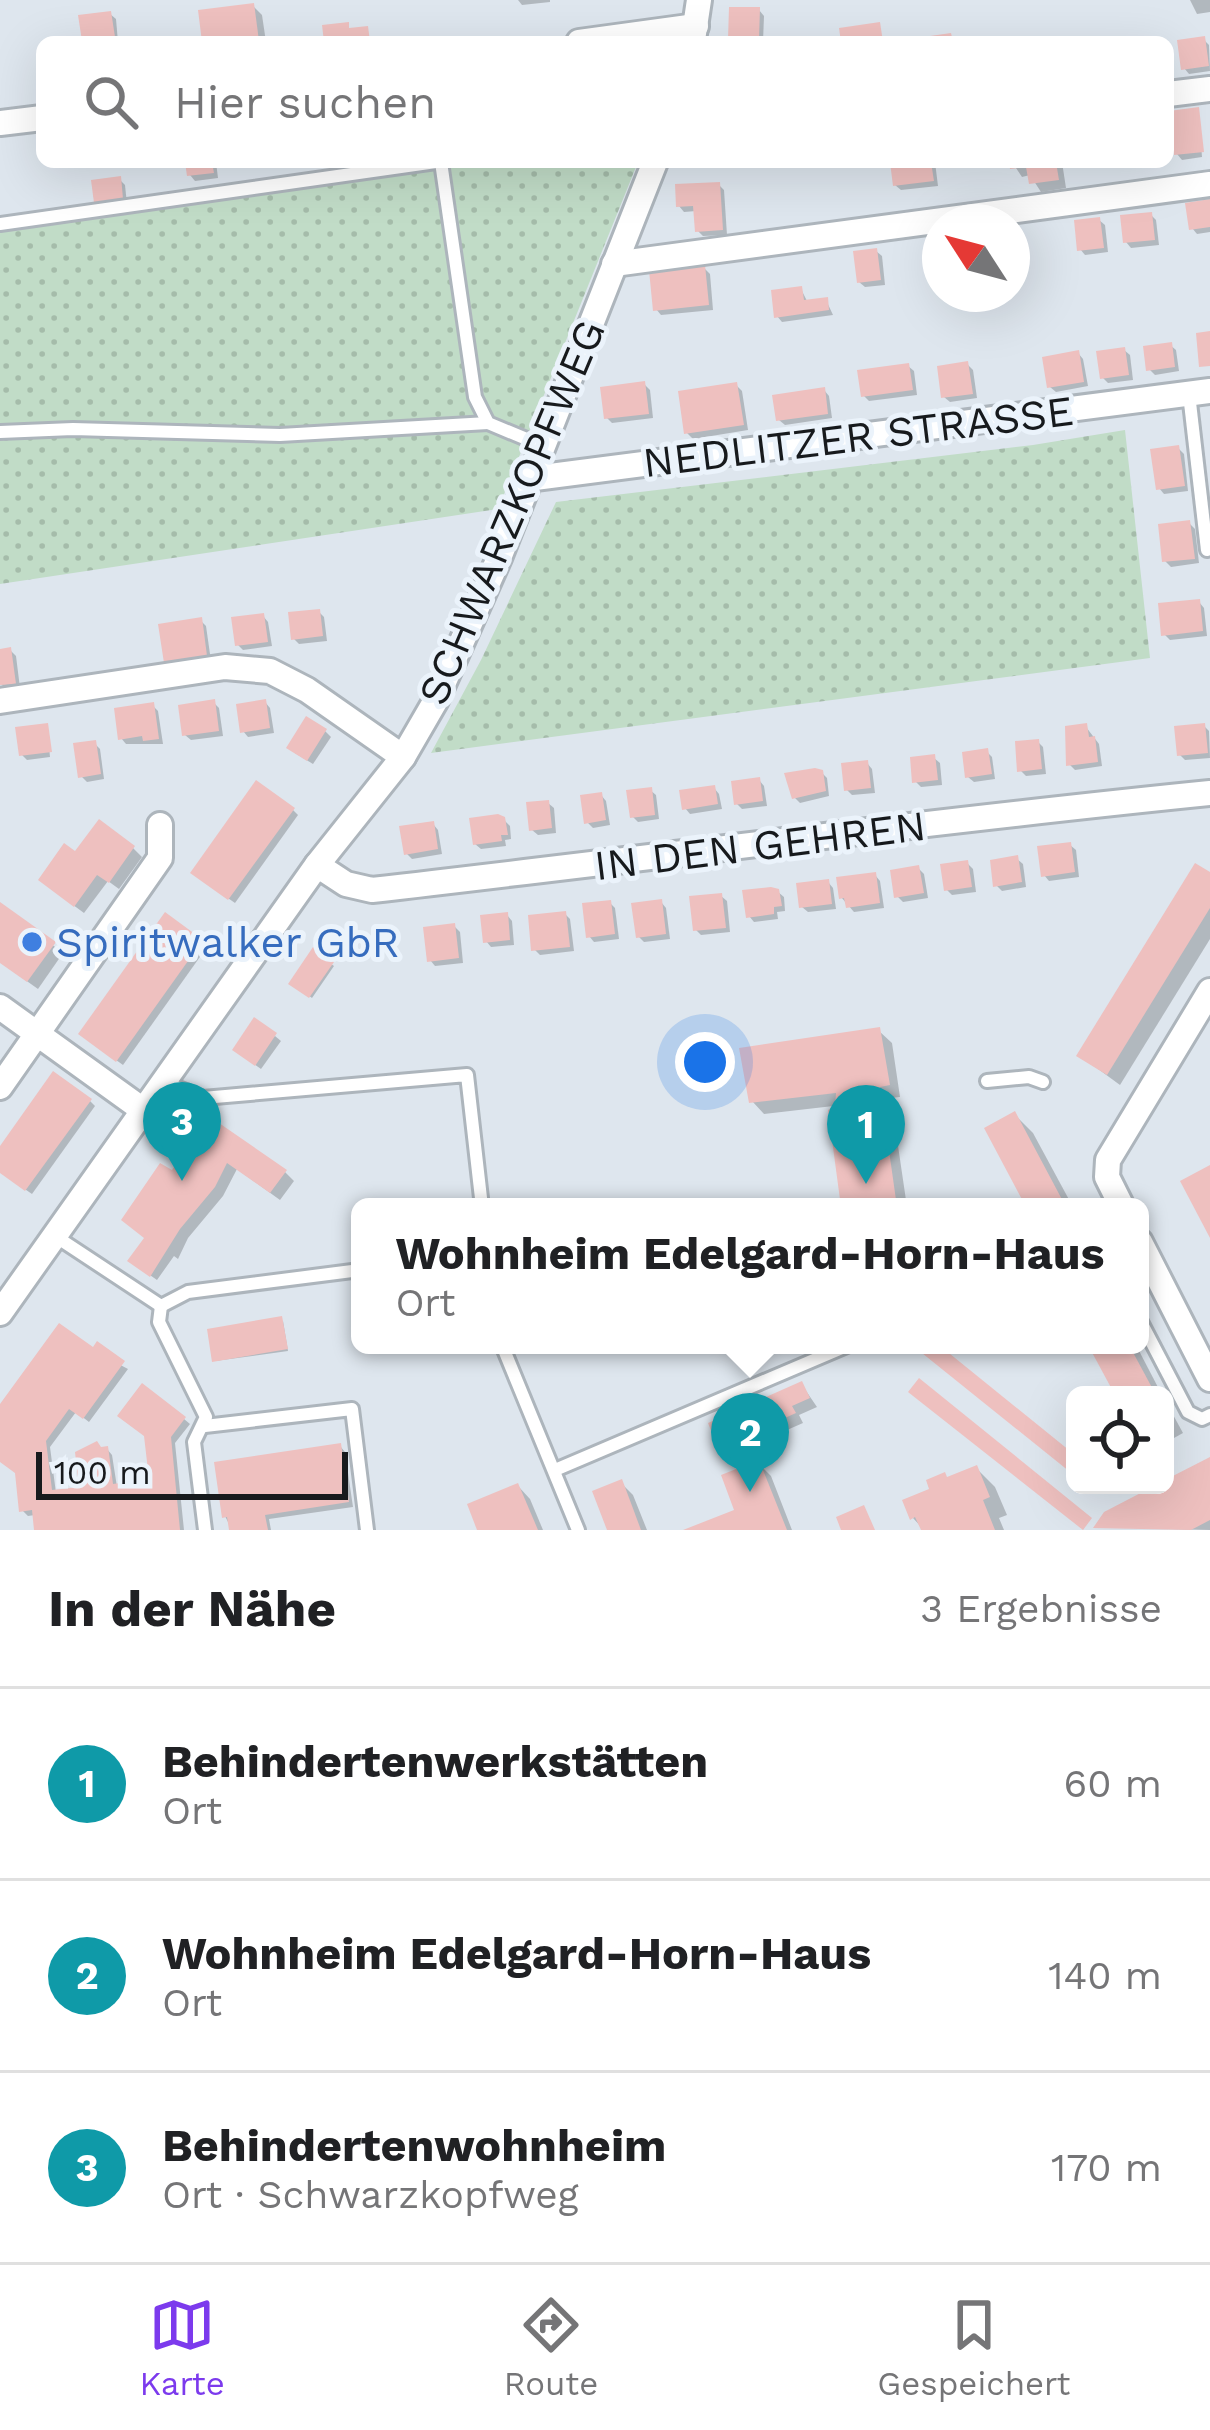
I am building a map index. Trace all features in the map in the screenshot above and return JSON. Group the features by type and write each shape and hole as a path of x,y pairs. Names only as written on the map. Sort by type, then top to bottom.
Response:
{"street":[{"path":"614,36 696,22"},
{"path":"1174,93 1210,89"},
{"path":"0,124 36,119"},
{"name":"SCHWARZKOPFWEG","path":"0,1313 317,865 403,757 460,650 653,168"},
{"path":"614,263 1210,184"},
{"name":"NEDLITZER STRASSE","path":"527,479 1199,393"},
{"path":"0,701 225,667 270,671 308,690 403,757"},
{"name":"IN DEN GEHREN","path":"317,865 346,884 372,890 1210,793"},
{"path":"0,1087 160,858 160,824"},
{"path":"1113,1198 1107,1178 1110,1155 1210,991"},
{"path":"0,1007 143,1110"},
{"path":"1149,1260 1210,1379"}],"lane":[{"path":"0,224 396,168"},
{"path":"439,168 475,397 488,423"},
{"name":"NEDLITZER STRASSE","path":"1199,393 1207,550"},
{"path":"0,432 73,428 280,435 488,423 541,445"},
{"path":"164,1082 203,1098 467,1075 481,1198"},
{"path":"987,1081 1029,1077 1043,1082"},
{"path":"55,1236 161,1306"},
{"path":"161,1306 188,1292 351,1271"},
{"path":"161,1306 159,1322 206,1417 194,1442 205,1530"},
{"path":"1149,1337 1189,1413 1202,1419 1210,1415"},
{"path":"506,1354 578,1530"},
{"path":"555,1470 827,1354"},
{"path":"205,1426 352,1408 367,1530"}],"green space":[{"path":"352,168 636,168 498,509 0,584 0,219"},
{"path":"1125,430 1150,658 431,753 556,502"}],"building":[{"path":"254,3 258,36 201,36 198,10"},
{"path":"729,7 760,7 759,36 728,36"},
{"path":"111,11 115,36 81,36 78,15"},
{"path":"880,22 882,36 840,36 839,28"},
{"path":"322,25 368,26 369,36 323,36"},
{"path":"1205,36 1209,66 1181,70 1177,40"},
{"path":"1199,107 1204,152 1174,155 1174,110"},
{"path":"186,168 213,168 214,173 187,176"},
{"path":"891,168 932,168 934,181 893,186"},
{"path":"1026,168 1057,168 1059,180 1029,184"},
{"path":"121,176 123,199 94,203 91,180"},
{"path":"720,182 723,230 695,232 693,206 676,207 675,184"},
{"path":"1210,199 1210,227 1189,230 1185,203"},
{"path":"1152,212 1155,240 1123,243 1120,215"},
{"path":"1100,217 1104,248 1077,251 1074,220"},
{"path":"877,248 881,280 857,283 853,251"},
{"path":"705,265 709,305 653,311 649,270"},
{"path":"802,286 804,300 828,297 829,310 774,318 771,290"},
{"path":"1210,331 1210,366 1199,367 1196,333"},
{"path":"1172,342 1175,367 1146,371 1143,346"},
{"path":"1125,347 1129,375 1100,379 1096,351"},
{"path":"1079,350 1084,382 1047,388 1042,357"},
{"path":"968,361 973,394 941,398 937,366"},
{"path":"909,363 913,390 861,397 857,370"},
{"path":"645,381 649,414 604,419 600,387"},
{"path":"737,382 744,425 684,434 678,391"},
{"path":"825,387 828,414 776,421 772,395"},
{"path":"1179,445 1185,486 1156,490 1150,449"},
{"path":"1190,520 1195,559 1162,562 1158,524"},
{"path":"1200,599 1203,631 1161,636 1158,603"},
{"path":"320,609 323,636 291,640 288,612"},
{"path":"264,613 268,642 235,646 231,617"},
{"path":"202,617 207,656 164,663 158,624"},
{"path":"11,647 16,684 0,685 0,649"},
{"path":"215,699 219,731 182,736 178,705"},
{"path":"266,699 270,728 240,733 236,704"},
{"path":"154,702 159,739 118,740 114,708"},
{"path":"306,716 327,729 307,761 286,748"},
{"path":"48,723 52,752 19,756 15,727"},
{"path":"1087,723 1089,737 1095,736 1098,762 1066,766 1065,726"},
{"path":"1205,723 1208,753 1177,756 1174,726"},
{"path":"1039,739 1042,769 1017,772 1015,741"},
{"path":"96,740 101,774 78,778 73,743"},
{"path":"988,748 992,774 965,778 962,752"},
{"path":"935,754 938,780 912,783 910,757"},
{"path":"868,760 871,788 844,791 841,763"},
{"path":"823,770 826,791 792,799 784,773"},
{"path":"760,777 763,801 734,805 731,781"},
{"path":"256,780 295,808 228,900 190,873"},
{"path":"715,785 718,804 682,810 679,790"},
{"path":"652,787 655,815 630,818 626,790"},
{"path":"602,792 606,820 584,824 580,795"},
{"path":"549,800 552,828 529,831 526,802"},
{"path":"505,817 508,835 501,835 502,841 473,845 469,818"},
{"path":"99,819 135,846 109,883 97,875 74,907 38,880 64,843 75,851"},
{"path":"434,821 438,849 404,855 399,826"},
{"path":"1071,842 1075,872 1041,877 1037,846"},
{"path":"1018,855 1022,882 993,887 990,860"},
{"path":"968,860 972,887 944,891 940,864"},
{"path":"1195,863 1210,872 1210,908 1107,1075 1076,1056"},
{"path":"919,865 924,893 894,898 890,870"},
{"path":"876,872 880,903 846,908 844,898 839,899 836,877"},
{"path":"829,879 832,904 799,908 796,883"},
{"path":"779,889 782,906 774,907 774,914 746,918 742,890"},
{"path":"722,893 726,928 693,931 689,896"},
{"path":"662,899 666,934 636,938 631,903"},
{"path":"611,900 615,934 586,938 582,903"},
{"path":"0,902 56,942 27,982 0,963"},
{"path":"566,911 570,947 531,951 528,915"},
{"path":"165,912 203,940 116,1062 78,1034"},
{"path":"508,912 510,940 483,943 480,915"},
{"path":"455,923 459,958 427,962 423,927"},
{"path":"313,947 334,962 309,998 288,984"},
{"path":"254,1017 277,1033 255,1066 232,1050"},
{"path":"880,1027 890,1085 880,1087 896,1198 840,1198 828,1110 835,1106 836,1093 749,1103 739,1048"},
{"path":"53,1071 92,1099 25,1191 0,1173 0,1146"},
{"path":"1015,1111 1061,1198 1021,1198 984,1128"},
{"path":"203,1112 287,1170 270,1193 227,1163 150,1277 127,1261 144,1238 121,1220 160,1163 172,1170 180,1158 174,1153"},
{"path":"1210,1165 1210,1238 1180,1181"},
{"path":"282,1316 288,1349 212,1362 207,1329"},
{"path":"59,1323 93,1347 97,1341 125,1361 83,1419 69,1409 46,1441 52,1490 79,1487 75,1452 97,1441 101,1447 108,1446 113,1484 149,1479 144,1436 117,1416 142,1383 186,1417 171,1437 180,1530 34,1530 32,1510 19,1512 15,1473 0,1462 0,1404"},
{"path":"923,1354 950,1354 1066,1448 1066,1469"},
{"path":"1093,1354 1134,1354 1151,1386 1110,1386"},
{"path":"919,1378 1092,1518 1083,1530 908,1392"},
{"path":"802,1381 810,1398 792,1406 796,1413 718,1448 708,1423"},
{"path":"341,1443 349,1502 265,1515 268,1530 229,1530 227,1517 222,1518 214,1462"},
{"path":"1210,1457 1210,1520 1191,1530 1093,1528 1104,1512 1139,1494 1174,1494 1174,1475"},
{"path":"759,1460 787,1530 683,1530 734,1510 721,1475"},
{"path":"977,1465 990,1497 983,1500 995,1530 921,1530 915,1517 910,1520 902,1500 929,1489 926,1480"},
{"path":"622,1479 641,1530 607,1530 592,1491"},
{"path":"518,1483 538,1530 477,1530 467,1504"},
{"path":"864,1505 875,1530 841,1530 836,1517"}],"place":[{"name":"Spiritwalker GbR","path":"32,942"},
{"name":"Behindertenwohnheim","path":"182,1181"},
{"name":"Behindertenwerkstätten","path":"866,1184"},
{"name":"Wohnheim Edelgard-Horn-Haus","path":"750,1492"}]}
